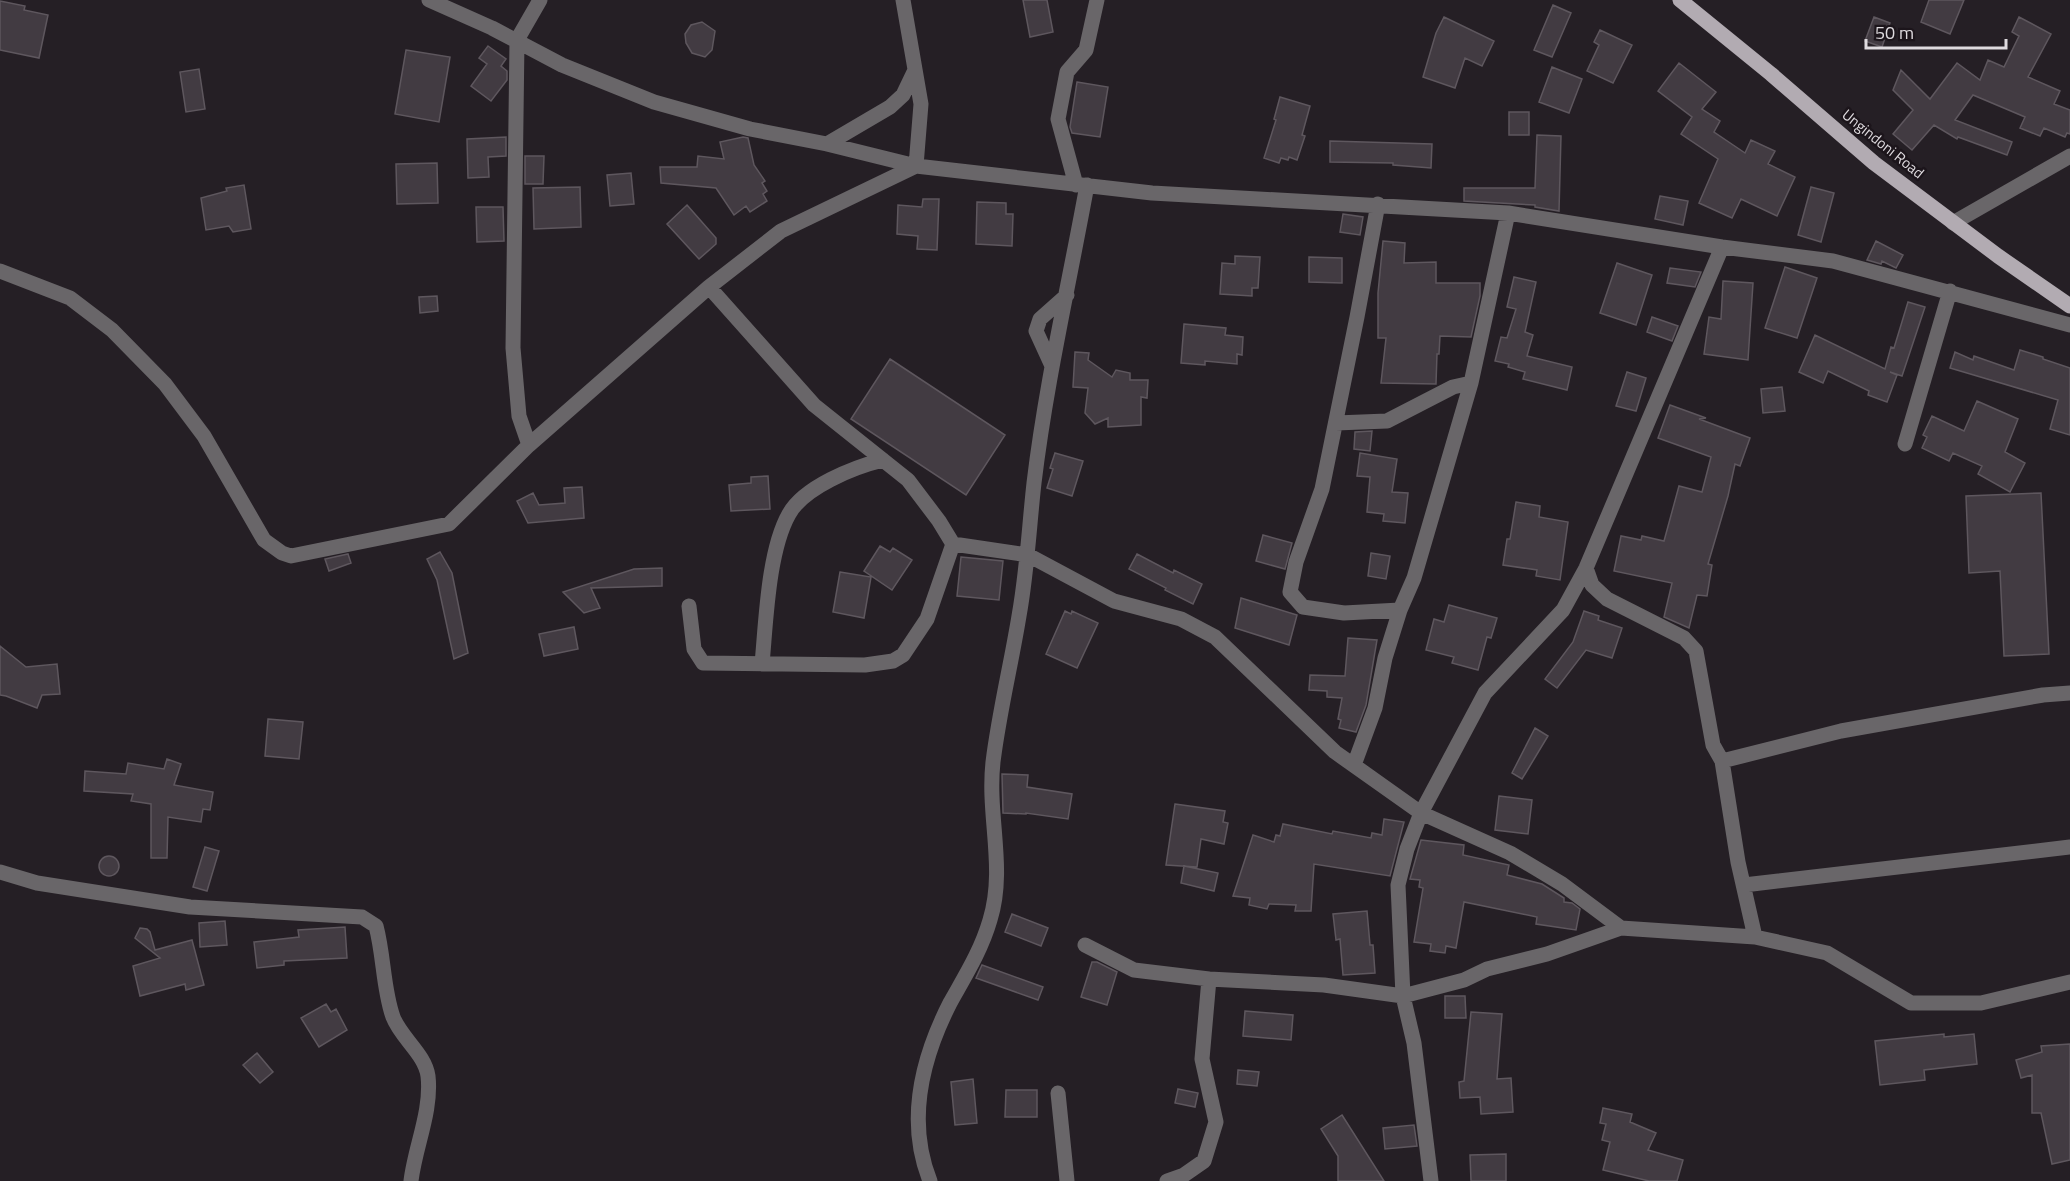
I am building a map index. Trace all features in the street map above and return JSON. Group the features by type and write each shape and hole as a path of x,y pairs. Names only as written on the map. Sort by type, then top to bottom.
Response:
{"main road":[{"name":"Ungindoni Road","path":"1680,0 1771,74 1874,163 1953,223 2070,306"}],"street":[{"path":"429,0 517,40 562,65 654,102 750,129 827,144 916,166 1152,193 1508,213 1722,247 1833,261 2070,325"},
{"path":"529,445 519,416 513,348 517,40 540,0"},
{"path":"903,0 921,104 916,166"},
{"path":"930,1181 923,1164 920,1145 919,1098 929,1049 980,949 991,919 996,891 993,764 1019,617 1028,555 1034,484 1052,366 1067,295 1082,185 1058,119 1067,72 1086,50 1097,0"},
{"path":"827,144 890,107 903,95 915,70"},
{"path":"1953,223 2070,156"},
{"path":"0,271 70,298 112,330 165,384 204,436 264,540 282,553 291,556 449,524 529,445 709,287 782,231 916,166"},
{"path":"1378,204 1322,489 1296,562 1290,592 1303,607 1344,613 1400,610"},
{"path":"1354,765 1376,708 1385,658 1400,610 1414,578 1471,383 1508,213"},
{"path":"1431,1181 1414,1043 1403,996 1398,885 1407,849 1421,813 1485,693 1563,610 1586,568 1722,247"},
{"path":"709,287 814,405 908,480 953,544"},
{"path":"1905,444 1950,291"},
{"path":"1052,366 1036,331 1040,319 1067,295"},
{"path":"1336,423 1387,421 1454,387 1471,383"},
{"path":"762,664 771,580 780,536 790,513 805,497 842,473 883,460"},
{"path":"953,544 1028,555 1114,601 1181,619 1215,637 1335,752 1421,813 1510,853 1562,884 1621,928"},
{"path":"689,606 694,649 703,663 865,665 893,662 903,655 927,619 953,544"},
{"path":"1586,568 1592,585 1607,599 1684,638 1696,651 1713,745 1722,761 1755,937"},
{"path":"1722,761 1841,731 2043,695 2070,693"},
{"path":"1744,885 2070,847"},
{"path":"0,872 37,883 190,907 362,917 376,926 393,1018 419,1056 428,1074 428,1093 411,1181"},
{"path":"1085,945 1134,970 1209,979 1324,985 1403,996 1464,980 1487,969 1547,954 1621,928 1755,937 1827,953 1911,1003 1981,1003 2070,982"},
{"path":"1167,1181 1184,1175 1204,1161 1216,1122 1202,1059 1209,979"},
{"path":"1058,1093 1067,1181"}],"building":[{"path":"1023,0 1047,0 1053,32 1030,37"},
{"path":"1929,0 1964,0 1950,34 1921,22"},
{"path":"0,1 25,6 24,10 48,15 39,58 0,50"},
{"path":"1553,5 1571,13 1552,57 1534,50"},
{"path":"1444,17 1494,41 1482,66 1465,58 1455,88 1423,77 1436,33"},
{"path":"1874,17 1890,23 1882,47 1865,41"},
{"path":"2019,17 2051,34 2028,77 2060,91 2054,104 2070,110 2070,134 2067,133 2065,137 2044,128 2040,136 2020,128 2025,117 1973,95 1955,120 2012,142 2007,155 1958,137 1957,139 1934,125 1912,150 1893,134 1913,110 1893,90 1901,70 1930,99 1957,63 1980,80 1988,60 2004,67 2019,36 2012,32"},
{"path":"702,22 715,31 712,50 705,57 692,53 686,43 685,34 691,25"},
{"path":"1600,30 1632,45 1613,83 1587,71 1599,45 1594,42"},
{"path":"488,46 506,59 501,66 507,71 507,80 491,101 471,86 487,64 479,58"},
{"path":"406,50 450,57 439,122 395,114"},
{"path":"1679,63 1716,92 1702,109 1720,121 1714,132 1745,153 1751,140 1775,151 1768,164 1795,177 1777,216 1741,199 1732,218 1699,203 1718,159 1681,134 1692,117 1658,91"},
{"path":"1552,67 1582,79 1569,113 1539,102"},
{"path":"199,69 205,109 186,112 180,72"},
{"path":"1077,82 1108,87 1100,137 1072,133 1070,127"},
{"path":"1280,97 1310,106 1302,135 1305,136 1297,160 1289,157 1288,160 1281,158 1279,163 1264,158 1276,120 1274,119"},
{"path":"1509,112 1529,112 1529,135 1509,135"},
{"path":"1537,135 1561,136 1559,211 1535,207 1535,205 1464,201 1464,188 1535,188"},
{"path":"506,137 506,156 488,157 489,177 468,178 467,139"},
{"path":"748,138 754,165 765,181 762,183 767,191 763,194 767,201 750,212 746,206 734,215 716,188 661,183 660,167 697,167 698,156 724,159 720,142"},
{"path":"1330,141 1432,144 1431,168 1393,165 1393,163 1330,162"},
{"path":"525,156 544,156 543,184 525,184"},
{"path":"437,163 438,203 397,204 396,164"},
{"path":"631,173 634,204 610,206 607,175"},
{"path":"244,185 251,229 233,232 229,226 206,230 201,198 227,191 226,188"},
{"path":"580,187 581,227 534,229 533,188"},
{"path":"1811,187 1834,193 1821,242 1798,235"},
{"path":"1660,196 1688,201 1683,225 1655,219"},
{"path":"923,199 939,199 937,250 917,249 918,236 897,234 898,205 922,207"},
{"path":"977,202 1006,203 1006,214 1013,214 1012,246 976,244"},
{"path":"687,205 716,238 716,244 699,259 667,224"},
{"path":"476,207 503,207 504,241 477,242"},
{"path":"1343,214 1363,217 1360,235 1340,232"},
{"path":"1383,241 1405,243 1404,263 1436,262 1436,283 1480,283 1480,296 1471,337 1440,336 1436,384 1381,383 1386,338 1378,338 1378,293"},
{"path":"1876,241 1903,255 1896,268 1882,261 1881,264 1867,260"},
{"path":"1235,256 1260,257 1258,288 1252,288 1252,296 1220,294 1222,263 1235,264"},
{"path":"1309,257 1342,258 1342,283 1309,282"},
{"path":"1617,263 1652,275 1636,325 1600,313"},
{"path":"1785,267 1817,278 1797,338 1765,328"},
{"path":"1670,268 1701,272 1695,287 1667,283"},
{"path":"1514,277 1536,282 1525,332 1533,335 1527,356 1572,367 1567,390 1523,379 1525,372 1508,367 1509,364 1495,361 1501,337 1507,338 1516,309 1507,307"},
{"path":"1723,281 1753,283 1748,360 1704,354 1709,317 1721,319"},
{"path":"437,296 438,311 420,313 419,297"},
{"path":"1908,302 1925,307 1902,376 1890,372 1897,375 1887,402 1868,395 1869,391 1828,371 1823,383 1799,372 1815,335 1885,369"},
{"path":"1652,317 1678,326 1672,341 1647,332"},
{"path":"1184,324 1226,328 1225,335 1243,337 1242,355 1237,354 1237,364 1205,361 1205,365 1181,363"},
{"path":"2020,350 2070,368 2070,435 2050,429 2058,400 1950,368 1955,352 1973,360 1974,356 2014,370"},
{"path":"1075,352 1089,353 1088,360 1112,377 1116,370 1130,373 1130,380 1148,380 1147,398 1141,397 1141,425 1108,427 1108,418 1095,424 1085,413 1088,388 1073,387"},
{"path":"890,359 1005,435 966,495 851,419"},
{"path":"1627,372 1646,378 1636,411 1616,406"},
{"path":"1782,387 1785,411 1763,413 1761,389"},
{"path":"1977,401 2018,419 2005,452 2025,463 2010,492 1978,474 1982,466 1953,453 1949,461 1922,448 1927,437 1923,435 1932,416 1964,431"},
{"path":"1670,405 1706,418 1699,419 1750,438 1740,466 1735,464 1708,564 1712,565 1707,596 1697,595 1689,628 1664,617 1672,583 1614,571 1621,536 1641,540 1642,536 1664,541 1679,486 1702,492 1711,457 1658,438"},
{"path":"1372,431 1370,451 1354,449 1355,432"},
{"path":"1055,453 1083,461 1072,496 1047,488"},
{"path":"1360,453 1397,459 1392,492 1408,493 1405,523 1383,521 1384,514 1367,512 1370,477 1357,476"},
{"path":"768,476 770,509 731,511 729,485 751,483 751,477"},
{"path":"582,487 584,518 528,523 517,501 533,493 539,505 565,503 564,488"},
{"path":"2041,493 2049,654 2004,656 2000,571 1969,573 1966,496"},
{"path":"1516,502 1540,506 1539,517 1568,522 1560,580 1536,576 1537,570 1503,565"},
{"path":"1263,535 1292,543 1285,569 1256,561"},
{"path":"880,546 890,552 893,548 912,560 892,590 864,571"},
{"path":"440,552 452,573 468,653 454,659 437,580 427,559"},
{"path":"1371,553 1390,556 1386,579 1368,576"},
{"path":"348,554 351,563 329,571 325,559"},
{"path":"1137,554 1173,573 1174,570 1202,584 1193,604 1129,569"},
{"path":"961,557 1003,561 999,600 957,596"},
{"path":"662,568 662,586 591,588 600,608 584,613 563,592 634,569"},
{"path":"840,572 871,577 864,618 833,612"},
{"path":"1241,598 1297,615 1289,645 1235,628"},
{"path":"1449,605 1497,618 1491,638 1487,637 1478,670 1452,663 1454,657 1426,650 1434,619 1444,622"},
{"path":"1065,611 1071,614 1072,611 1098,623 1077,668 1046,654"},
{"path":"1584,611 1599,616 1598,620 1622,628 1612,658 1586,650 1557,688 1545,679 1573,642"},
{"path":"574,627 578,649 544,656 539,634"},
{"path":"1348,638 1377,640 1366,705 1356,732 1339,728 1341,720 1338,719 1342,698 1327,697 1327,691 1309,690 1310,675 1345,676"},
{"path":"0,646 26,667 57,664 60,694 42,695 37,708 0,695"},
{"path":"268,719 303,722 299,759 265,756"},
{"path":"1535,728 1548,736 1522,779 1512,773"},
{"path":"167,759 181,764 174,785 213,792 210,810 203,809 201,822 168,817 167,858 151,858 151,804 131,801 133,794 84,791 85,771 126,774 128,763 164,769"},
{"path":"1002,774 1028,775 1027,787 1072,794 1068,819 1026,813 1003,813"},
{"path":"1499,796 1532,800 1528,834 1495,830"},
{"path":"1175,804 1225,811 1223,822 1228,823 1224,844 1201,839 1197,867 1166,865"},
{"path":"1384,819 1404,822 1390,876 1314,864 1311,911 1295,911 1296,905 1269,904 1267,909 1249,905 1250,898 1233,896 1253,835 1274,842 1276,835 1280,836 1283,824 1332,834 1333,831 1371,838 1372,833 1382,835"},
{"path":"1421,840 1464,845 1463,855 1509,865 1507,875 1542,884 1564,898 1564,902 1572,903 1580,909 1576,930 1536,924 1537,917 1464,902 1456,948 1446,946 1445,953 1430,951 1431,944 1414,942 1423,888 1419,887 1420,880 1410,879"},
{"path":"205,847 219,851 207,891 193,887"},
{"path":"109,856 116,859 119,866 116,873 109,876 102,873 99,866 102,859"},
{"path":"1184,866 1218,873 1214,891 1181,883"},
{"path":"1367,911 1375,973 1343,975 1340,939 1336,940 1333,914"},
{"path":"1012,914 1048,928 1041,946 1005,932"},
{"path":"225,921 227,945 200,947 199,923"},
{"path":"345,927 347,958 284,961 284,965 257,968 254,942 299,937 298,930"},
{"path":"140,928 150,932 155,950 192,940 204,985 186,990 185,984 140,996 133,966 160,958 135,938"},
{"path":"1092,962 1097,962 1117,972 1107,1005 1081,997"},
{"path":"982,965 1043,987 1038,1000 976,978"},
{"path":"1445,996 1465,996 1466,1018 1445,1018"},
{"path":"326,1004 331,1012 336,1009 347,1030 319,1047 301,1018"},
{"path":"1245,1011 1293,1015 1291,1040 1243,1036"},
{"path":"1471,1012 1502,1014 1497,1079 1511,1078 1513,1112 1481,1114 1480,1097 1460,1098 1459,1082 1464,1081"},
{"path":"1944,1034 1944,1037 1974,1034 1977,1064 1924,1070 1925,1080 1880,1085 1875,1041"},
{"path":"2070,1044 2070,1160 2052,1164 2041,1113 2032,1113 2032,1075 2021,1078 2016,1060 2042,1052 2041,1046"},
{"path":"257,1053 273,1072 260,1083 243,1065"},
{"path":"1238,1070 1259,1072 1257,1086 1237,1084"},
{"path":"973,1079 977,1123 955,1125 951,1082"},
{"path":"1178,1089 1198,1093 1195,1107 1175,1103"},
{"path":"1006,1090 1037,1090 1037,1117 1005,1117"},
{"path":"1603,1108 1632,1114 1630,1122 1656,1133 1648,1150 1683,1160 1677,1181 1649,1181 1603,1170 1610,1142 1602,1140 1606,1124 1600,1123"},
{"path":"1342,1115 1384,1181 1338,1181 1338,1156 1321,1129"},
{"path":"1414,1125 1417,1146 1385,1149 1383,1128"},
{"path":"1506,1154 1506,1181 1471,1181 1470,1155"}]}
